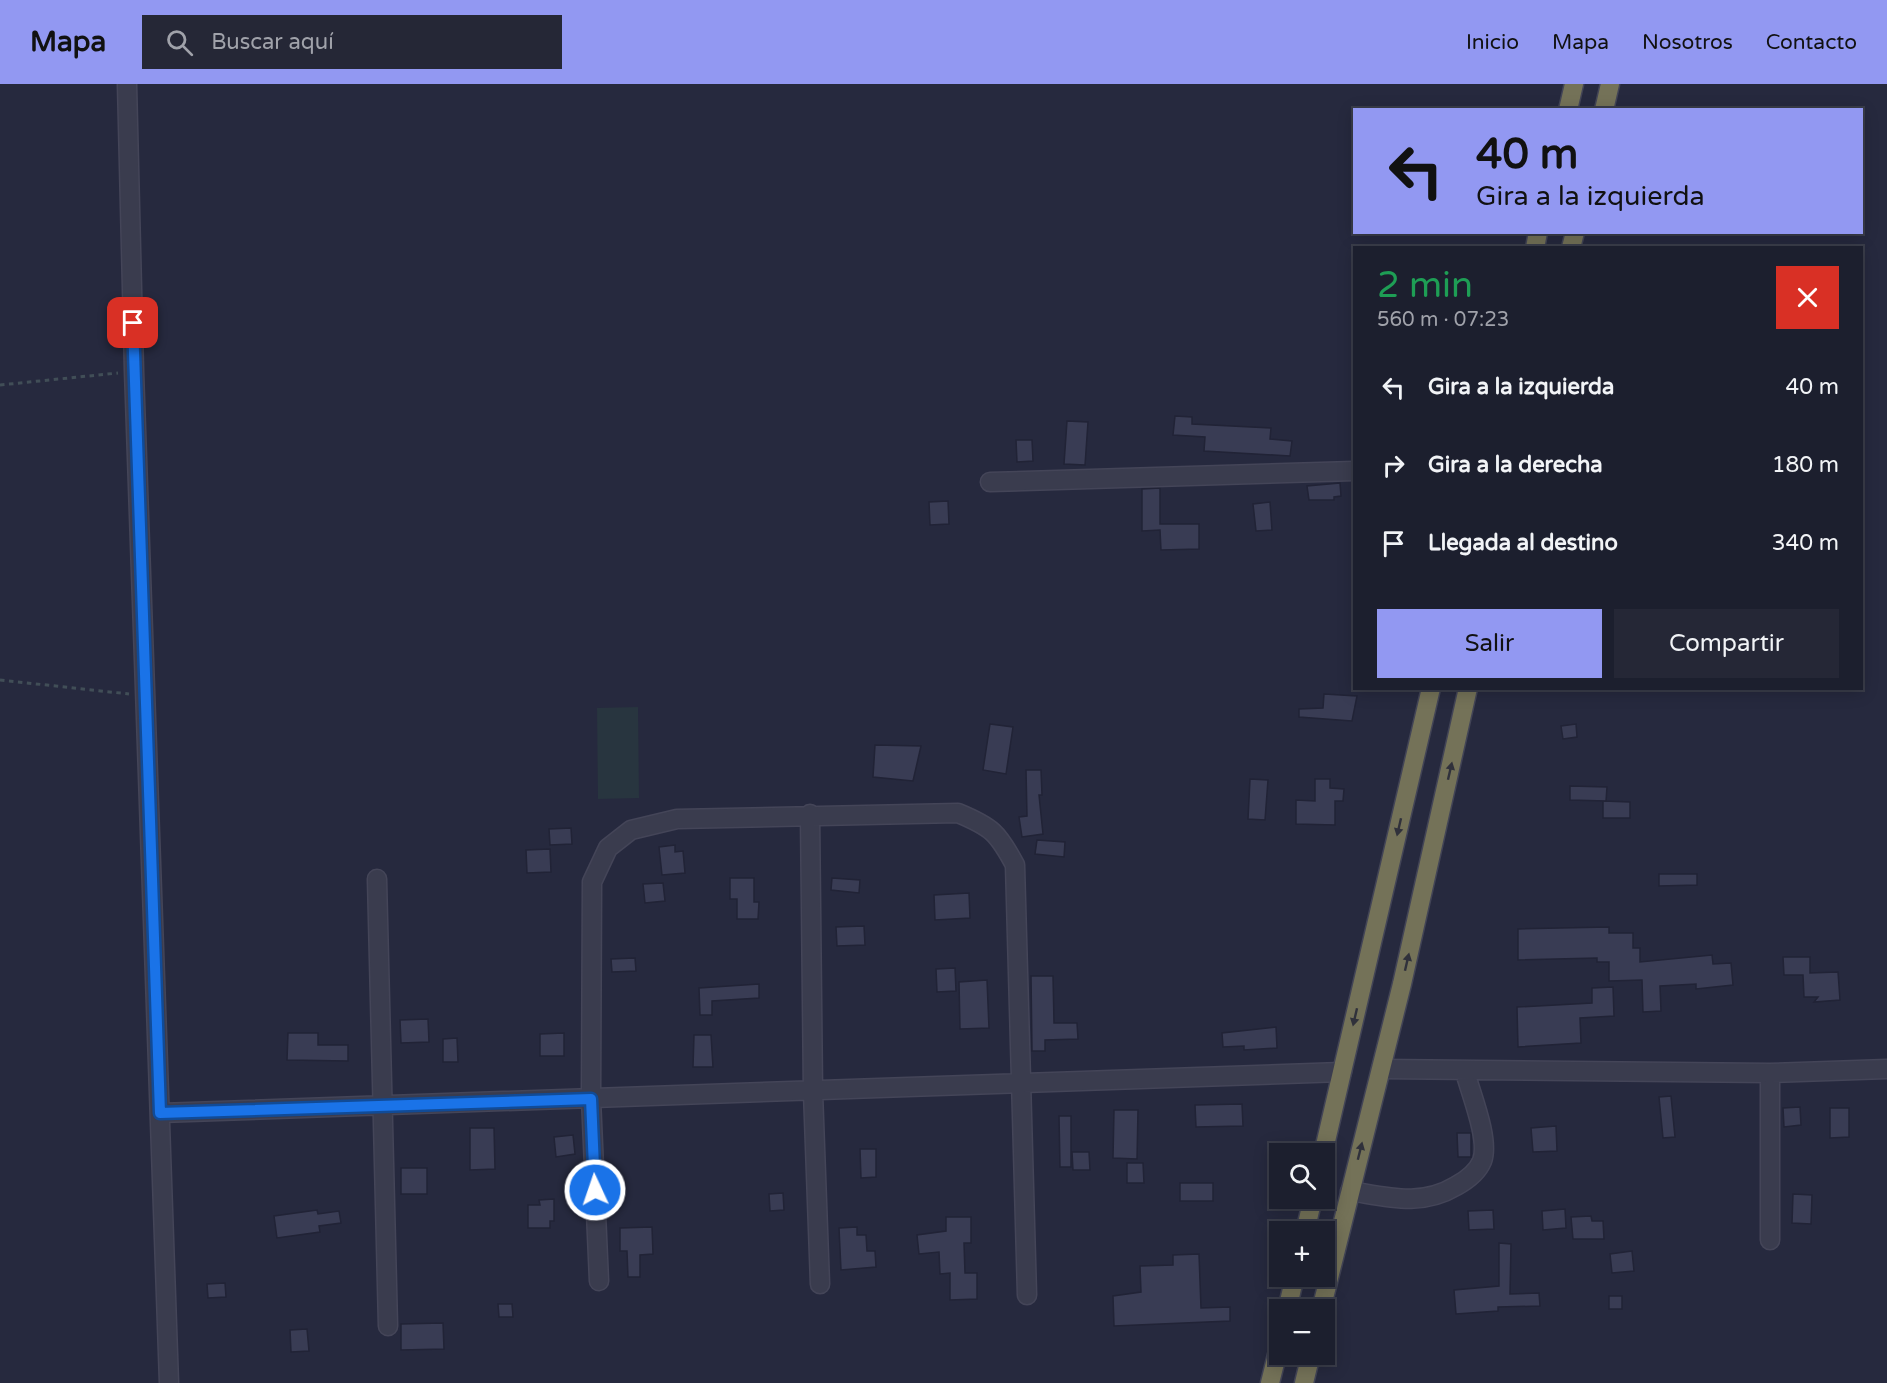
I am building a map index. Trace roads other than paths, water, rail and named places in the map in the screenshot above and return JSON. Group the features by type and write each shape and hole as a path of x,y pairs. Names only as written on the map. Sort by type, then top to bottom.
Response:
{"highway":[{"path":"1568,108 1574,84"},
{"path":"1604,108 1610,84"},
{"path":"1326,1143 1431,690"},
{"path":"1324,1299 1381,1069 1468,690"},
{"path":"1270,1383 1274,1365"},
{"path":"1304,1383 1308,1365"}],"street":[{"path":"127,84 134,371 148,696 169,1383"},
{"path":"990,482 1353,471"},
{"path":"599,1281 591,1099 592,882 608,848 632,830 677,819 810,814 958,813 986,824 1004,844 1015,865 1027,1294"},
{"path":"810,814 813,1092 820,1284"},
{"path":"377,879 388,1326"},
{"path":"1381,1069 1465,1072 1770,1073 1887,1069"},
{"path":"160,1113 1021,1085 1342,1072"},
{"path":"1350,1191 1408,1201 1441,1195 1471,1178 1482,1160 1482,1131 1465,1072"},
{"path":"1770,1073 1770,1239"}]}
